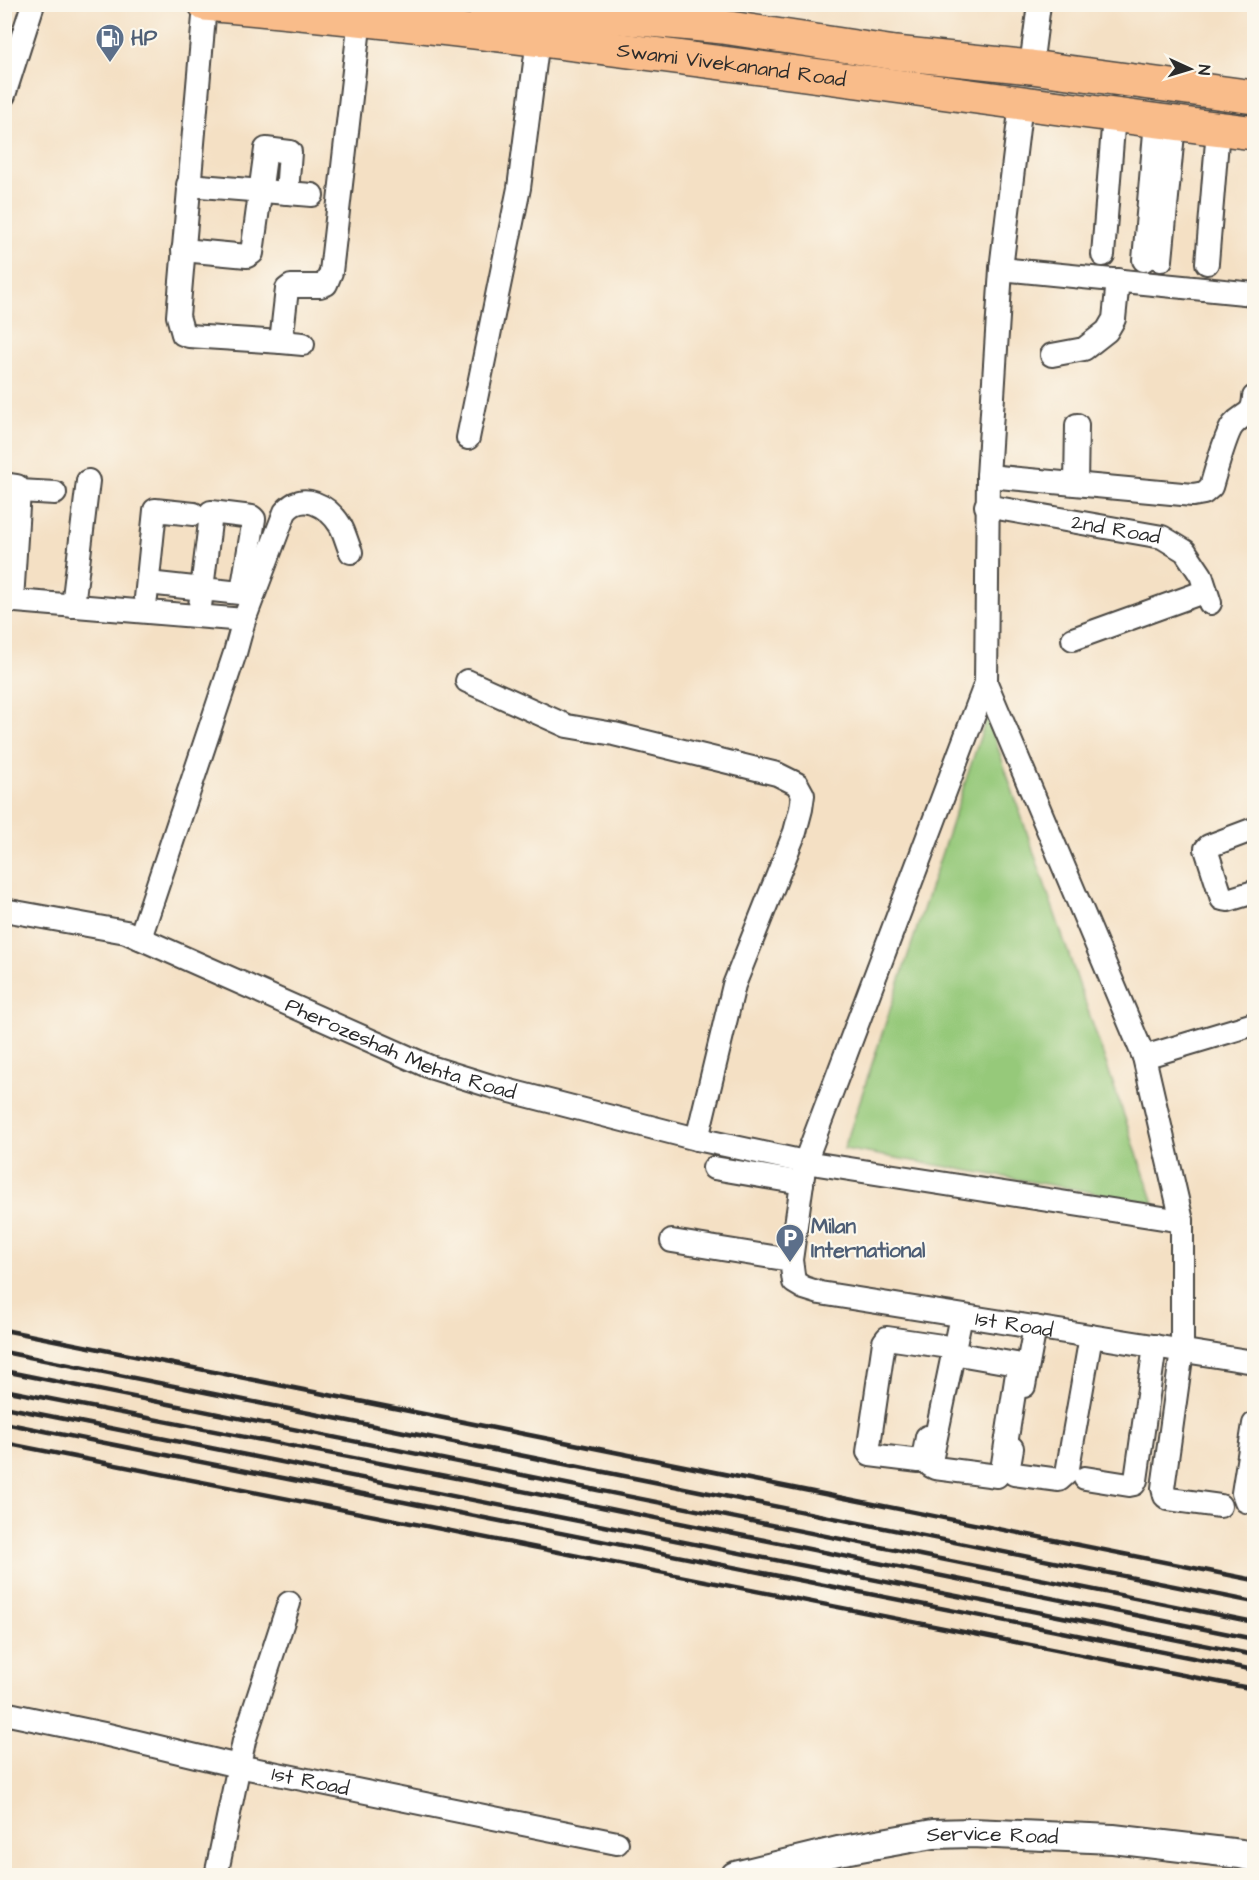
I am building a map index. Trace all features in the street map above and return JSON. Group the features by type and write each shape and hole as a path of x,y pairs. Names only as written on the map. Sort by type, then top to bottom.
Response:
{"main road":[{"name":"Swami Vivekanand Road","path":"205,4 381,14 538,39 1234,131"},
{"name":"Swami Vivekanand Road","path":"483,4 723,27 895,53 1031,67 1254,97"}],"street":[{"path":"4,95 33,4"},
{"path":"205,4 178,316 183,334 292,343 284,303 287,289 291,286 321,286 326,284 331,272 381,14"},
{"path":"621,4 683,12"},
{"path":"1031,67 1039,4"},
{"path":"468,438 519,188 538,39"},
{"path":"672,1241 790,1262 804,1173 986,683 986,506 1001,269 1022,103"},
{"path":"1103,255 1114,115"},
{"path":"1153,260 1165,122"},
{"path":"1212,264 1234,131"},
{"path":"183,250 249,255 253,250 266,149 290,152 287,193"},
{"path":"188,185 312,195"},
{"path":"1001,269 1254,294"},
{"path":"1052,355 1084,350 1107,331 1114,319 1118,280"},
{"path":"988,476 1193,495 1204,493 1210,487 1233,424 1251,412 1254,408 1254,397"},
{"path":"1076,484 1077,425"},
{"path":"73,606 88,481"},
{"path":"56,493 12,488 8,600 244,620"},
{"path":"140,938 244,620 290,504 307,501 333,516 342,528 351,552"},
{"name":"2nd Road","path":"986,506 1161,537 1185,551 1201,575 1208,597 1073,639"},
{"path":"145,612 155,510 194,514"},
{"path":"148,583 202,588 199,616"},
{"path":"466,681 567,726 615,734 777,774 797,784 803,795 795,832 734,985 697,1139"},
{"path":"986,683 1144,1057 1182,1221 1182,1351 1163,1488 1164,1496 1169,1499 1220,1506"},
{"path":"1198,833 1254,813"},
{"path":"1254,829 1206,849 1222,899 1228,900 1254,892"},
{"name":"Pherozeshah Mehta Road","path":"4,910 126,932 430,1068 697,1139 804,1173"},
{"path":"1144,1057 1254,1024"},
{"path":"714,1168 804,1173 1182,1221"},
{"name":"1st Road","path":"790,1262 794,1282 812,1291 1254,1362"},
{"path":"948,1349 923,1459 919,1461 870,1455 867,1448 884,1342 887,1338 948,1349 1016,1364 1018,1367 1002,1470 997,1476 931,1466 948,1349 954,1315"},
{"path":"1035,1327 1009,1465 1014,1474 1059,1480 1067,1473 1091,1336"},
{"path":"1085,1478 1134,1484 1155,1346"},
{"path":"1254,1424 1243,1493 1246,1501 1254,1503"},
{"path":"216,1875 238,1766 289,1603"},
{"name":"1st Road","path":"4,1713 238,1766 617,1843"},
{"name":"Service Road","path":"735,1875 838,1851 933,1834 972,1833 1113,1839 1254,1857"}],"green space":[{"path":"987,716 1154,1203 844,1149"}],"railway":[{"path":"4,1330 1254,1580"},
{"path":"4,1352 1254,1602"},
{"path":"4,1371 1254,1622"},
{"path":"4,1390 497,1486 1254,1639"},
{"path":"4,1407 1254,1655"},
{"path":"4,1423 1254,1670"},
{"path":"4,1443 1254,1689"}],"place":[{"name":"HP","path":"110,64"},
{"name":"Milan International","path":"790,1264"}]}
